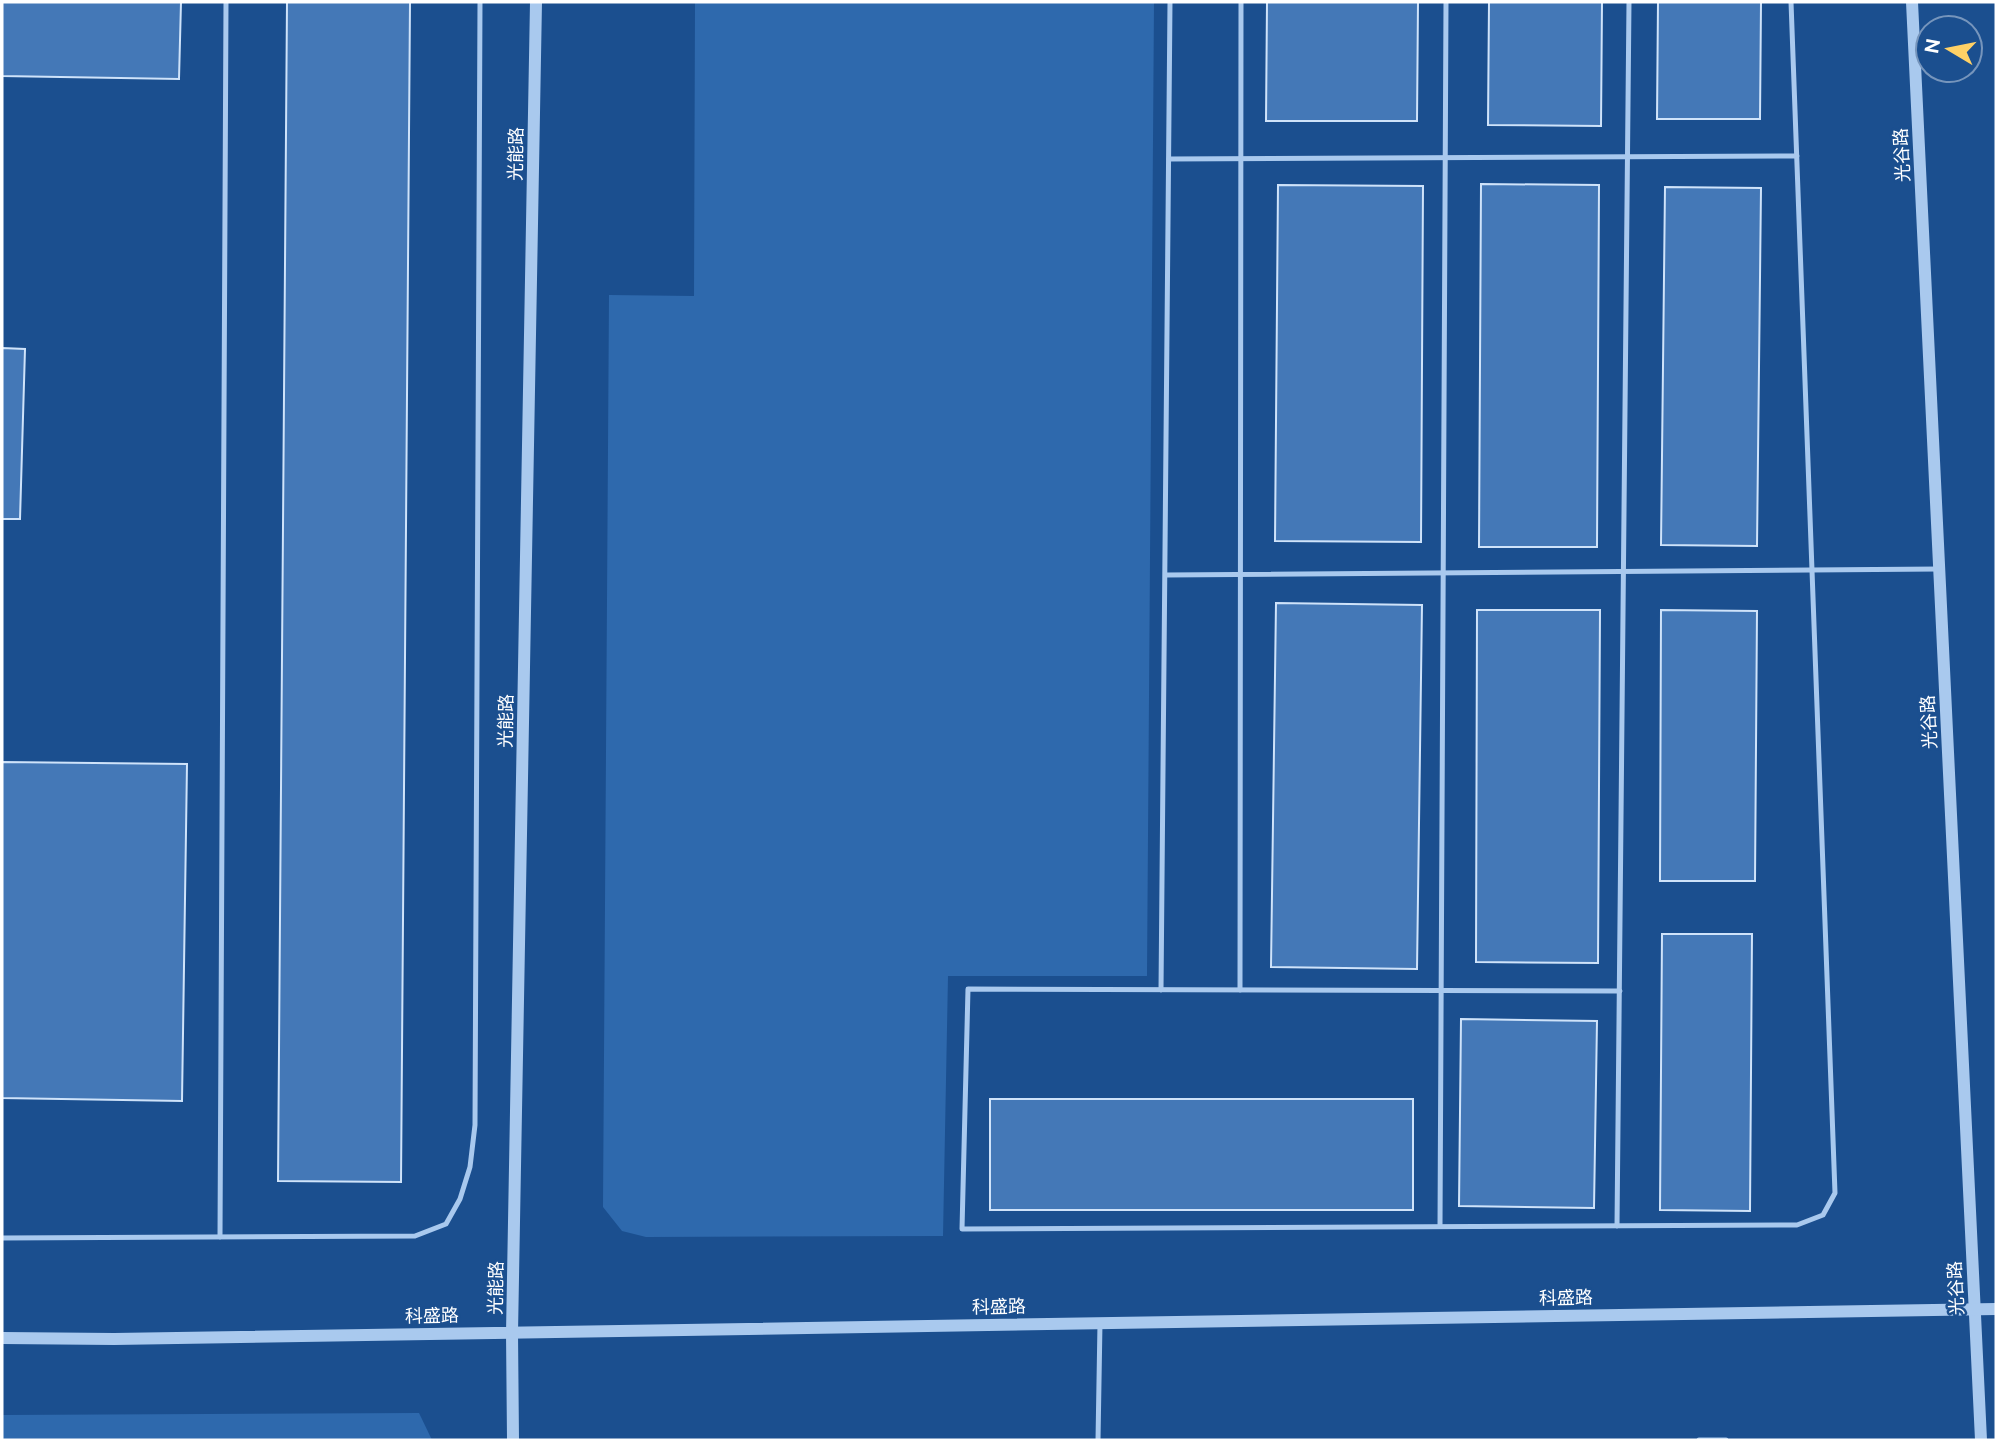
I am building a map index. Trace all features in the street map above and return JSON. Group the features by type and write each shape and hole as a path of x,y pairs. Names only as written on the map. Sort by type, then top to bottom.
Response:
{"street":[{"name":"光能路","path":"513,1440 512,1333 536,2"},
{"name":"光谷路","path":"1912,2 1981,1440"},
{"name":"科盛路","path":"2,1338 114,1339 1996,1309"}],"lane":[{"path":"220,1237 226,2"},
{"path":"2,1238 415,1236 446,1224 460,1199 470,1167 475,1125 480,2"},
{"path":"1161,990 1170,2"},
{"path":"1240,990 1241,2"},
{"path":"1440,1226 1446,2"},
{"path":"1617,1226 1629,2"},
{"path":"1620,991 968,989 962,1229 1797,1225 1823,1215 1835,1192 1791,2"},
{"path":"1169,159 1797,156"},
{"path":"1166,575 1939,569"},
{"path":"1098,1440 1100,1323"},
{"path":"1699,1440 1726,1440"}],"shaded area":[{"path":"695,2 1154,2 1147,976 948,976 943,1236 646,1237 622,1231 603,1207 609,295 694,296"},
{"path":"419,1413 432,1440 2,1440 2,1415"}],"building":[{"path":"2,2 181,2 179,79 2,76"},
{"path":"287,2 410,2 401,1182 278,1181"},
{"path":"1267,2 1418,2 1417,121 1266,121"},
{"path":"1489,2 1602,2 1601,126 1488,125"},
{"path":"1658,2 1761,2 1760,119 1657,119"},
{"path":"1481,184 1599,185 1597,547 1479,547"},
{"path":"1278,185 1423,186 1421,542 1275,541"},
{"path":"1665,187 1761,188 1757,546 1661,545"},
{"path":"2,348 25,349 20,519 2,519"},
{"path":"1276,603 1422,605 1417,969 1271,967"},
{"path":"1477,610 1600,610 1598,963 1476,962"},
{"path":"1661,610 1757,611 1755,881 1660,881"},
{"path":"2,762 187,764 182,1101 2,1098"},
{"path":"1662,934 1752,934 1750,1211 1660,1210"},
{"path":"1461,1019 1597,1021 1594,1208 1459,1206"},
{"path":"990,1099 1413,1099 1413,1210 990,1210"}]}
